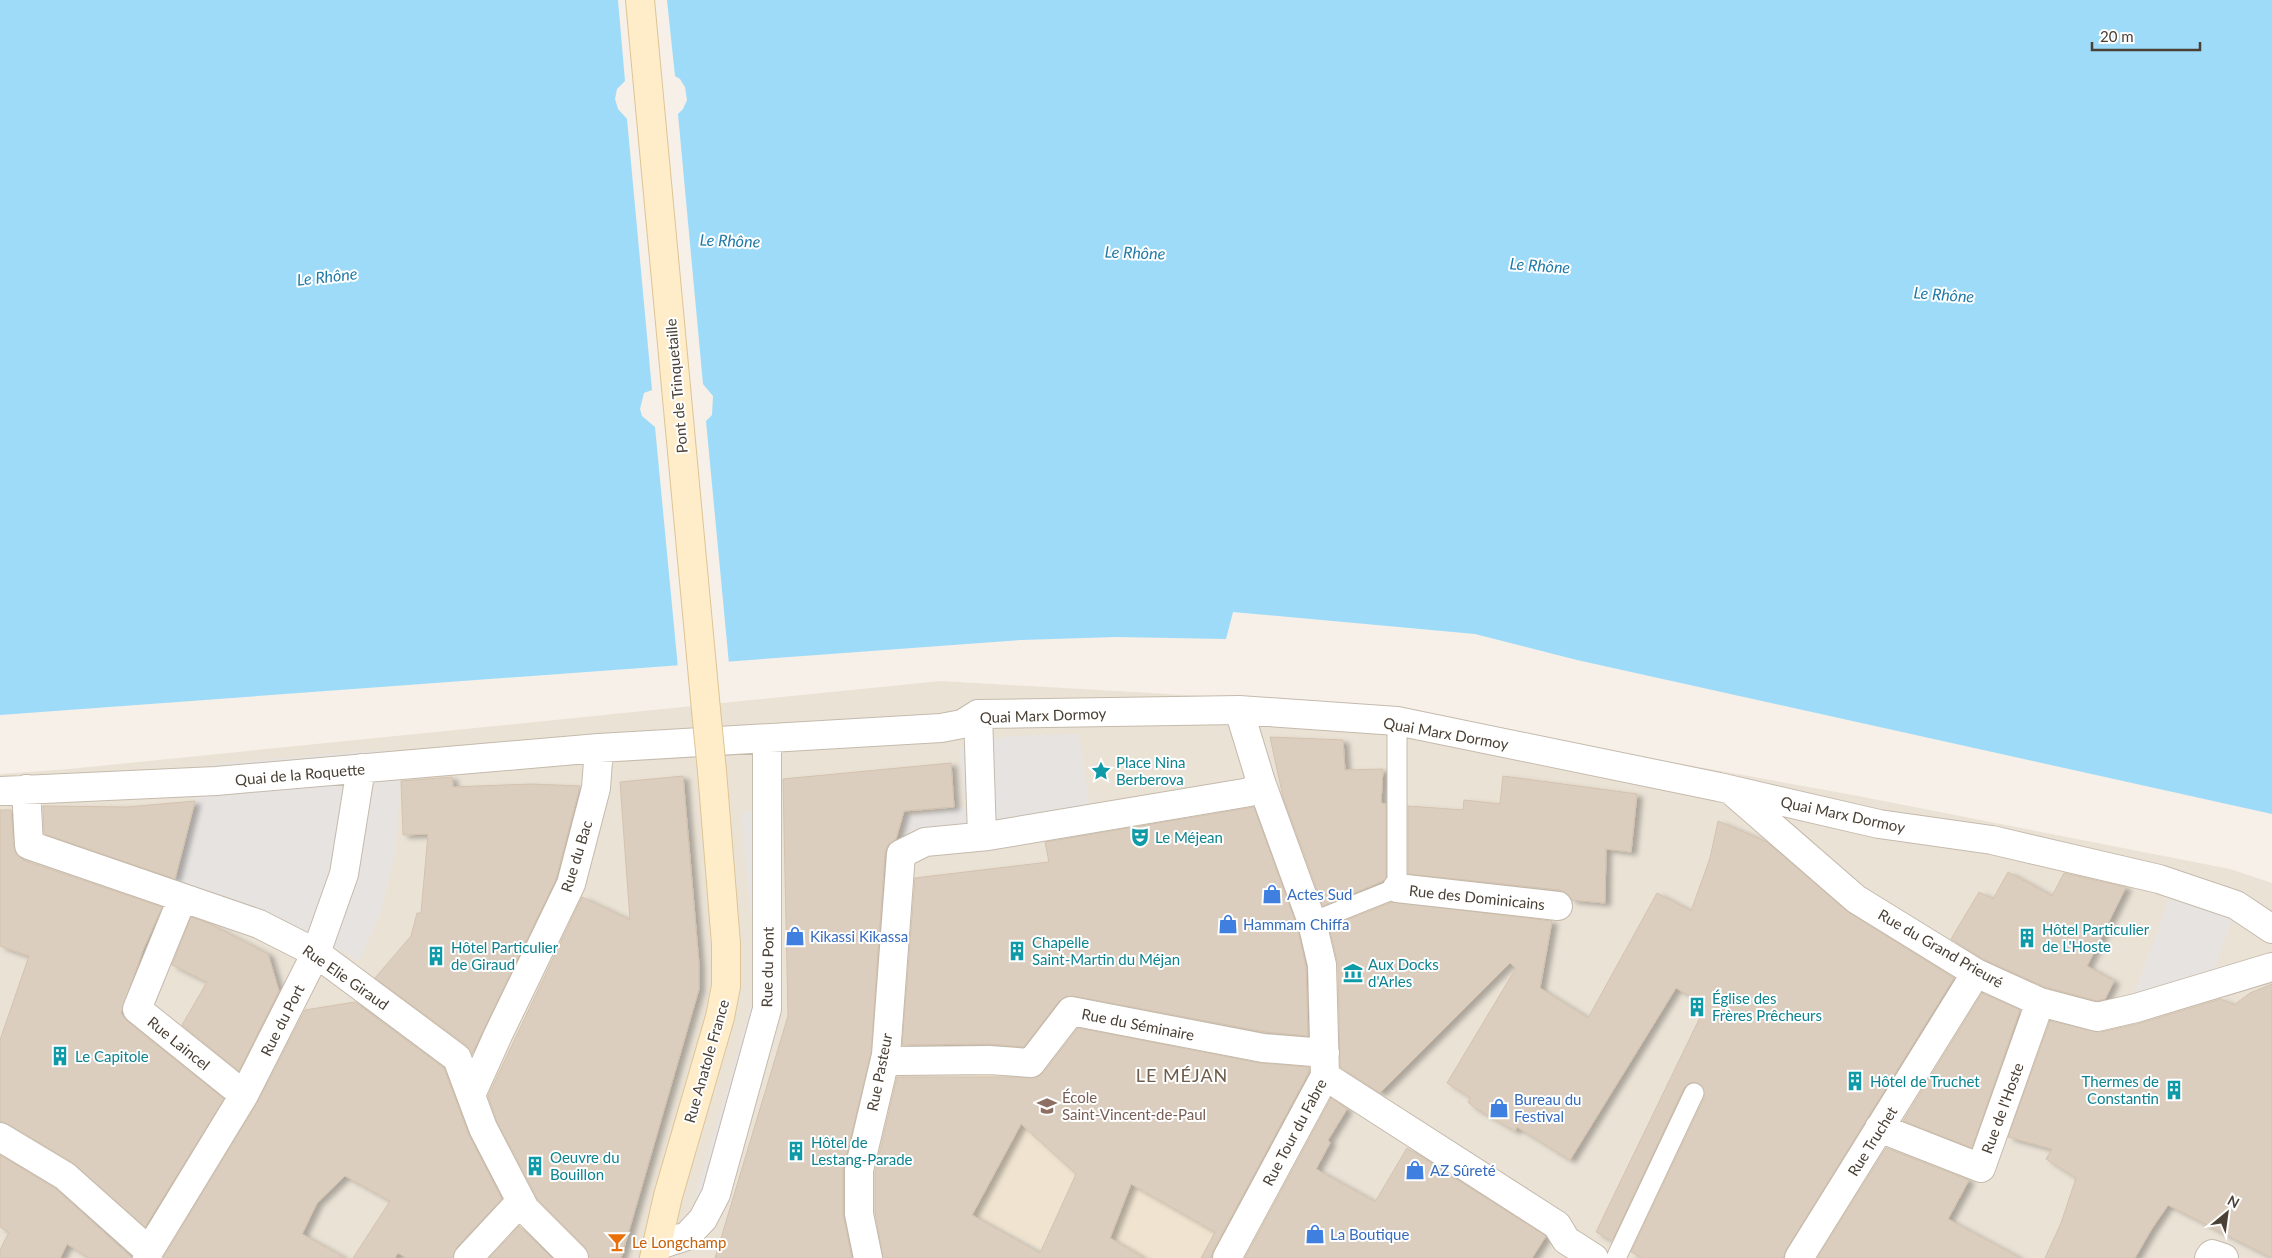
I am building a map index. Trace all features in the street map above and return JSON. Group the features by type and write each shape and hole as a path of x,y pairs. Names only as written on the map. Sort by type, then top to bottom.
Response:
{"main road":[{"name":"Pont de Trinquetaille","path":"640,0 712,771"},
{"name":"Rue Anatole France","path":"655,1252 668,1196 720,1017 726,986 726,944 712,771"}],"street":[{"name":"Quai Marx Dormoy","path":"599,748 941,728 962,724 978,714 1239,710 1396,722 1731,790 1879,824 1992,840 2159,879 2236,905 2272,929"},
{"path":"1239,710 1261,782 1312,922 1322,965 1325,1064 1557,1225 1559,1249 1594,1258"},
{"path":"978,714 982,836 1250,792 1261,782"},
{"name":"Rue du Pont","path":"655,1252 687,1236 703,1219 716,1194 767,1009 767,738"},
{"name":"Quai de la Roquette","path":"13,790 216,781 599,748"},
{"name":"Rue du Bac","path":"471,1095 571,884 596,788 599,748"},
{"name":"Rue du Port","path":"148,1255 244,1095 316,953 344,874 361,768"},
{"name":"Rue Elie Giraud","path":"13,790 30,845 259,924 316,953 457,1058 484,1128 525,1209 574,1258"},
{"name":"Rue du Grand Prieuré","path":"1731,790 1856,899 1976,973 2040,1002 2097,1017 2145,1006 2272,967"},
{"name":"Rue Pasteur","path":"868,1258 859,1214 859,1170 886,1055 901,854 925,842 982,836"},
{"name":"Rue des Dominicains","path":"1397,888 1558,906"},
{"name":"Rue Laincel","path":"182,899 137,1009 244,1095"},
{"name":"Rue Truchet","path":"1799,1258 1976,973"},
{"name":"Rue de l'Hoste","path":"1879,1128 1981,1168 2040,1002"},
{"name":"Rue du Séminaire","path":"886,1055 897,1061 989,1060 1030,1064 1071,1011 1263,1048 1325,1064"},
{"name":"Rue Tour du Fabre","path":"1227,1258 1325,1064"},
{"path":"0,1137 65,1176 148,1255"},
{"path":"468,1258 521,1201"},
{"path":"2209,1258 2212,1254 2224,1258"}],"lane":[{"path":"1312,922 1397,888 1396,722"},
{"path":"1616,1258 1694,1093"}],"shaded area":[{"path":"941,681 1357,705 1853,795 2230,869 2272,883 2272,1258 0,1258 0,774 69,769"},
{"path":"1079,734 1090,808 988,829 903,837 904,817 966,806 958,749 1008,736"},
{"path":"380,750 401,781 395,852 381,912 359,961 326,943 174,881 195,801 211,764"},
{"path":"756,810 763,1011 710,1192 694,1201 752,1002 754,947 741,812"},
{"path":"2170,897 2232,920 2210,979 2133,997"},
{"path":"1050,1050 1101,1085 1258,1178 1217,1258 1052,1258 1040,1248 947,1202 955,1086 984,1066 1022,1098"}],"water":[{"name":"Le Rhône","path":"0,0 2272,0 2272,814 1577,660 1475,634 1233,612 1226,639 1116,637 1021,640 0,715"}],"pier":[{"path":"618,0 667,0 675,76 680,79 685,87 687,100 683,109 678,114 703,384 713,396 712,415 706,421 729,664 678,668 655,427 642,416 640,409 644,393 652,390 627,119 618,109 615,99 617,89 625,81"}],"building":[{"path":"1270,737 1343,740 1345,770 1383,769 1381,803 1386,804 1386,878 1383,881 1323,906 1283,797"},
{"path":"951,763 954,807 904,811 896,839 888,845 885,853 871,1053 843,1170 843,1214 852,1258 715,1258 788,1016 783,779"},
{"path":"683,776 699,964 699,989 621,1258 589,1258 585,1247 538,1200 497,1122 488,1096 582,897 630,920 620,782"},
{"path":"1503,776 1637,794 1631,852 1606,849 1605,903 1572,900 1568,894 1560,890 1408,874 1408,806 1463,810 1464,800 1500,804"},
{"path":"452,777 453,787 531,784 580,786 556,879 472,1054 466,1045 375,978 411,936 417,913 421,913 428,834 403,835 401,781"},
{"path":"195,801 175,879 44,834 43,806 127,807"},
{"path":"1254,807 1297,926 1306,967 1308,1036 1265,1032 1073,996 1065,997 1059,1001 1024,1047 989,1044 902,1045 915,878 1049,862 1045,842"},
{"path":"0,810 11,810 14,846 16,854 23,860 162,907 143,950 121,1013 127,1021 224,1099 145,1227 73,1163 0,1121 0,1040 29,956 0,946"},
{"path":"1718,821 1767,842 1848,912 1954,978 1786,1250 1783,1258 1643,1258 1631,1252 1704,1098 1703,1087 1694,1082 1684,1088 1612,1241 1596,1232 1706,1005 1676,988 1570,1160 1517,1127 1515,1131 1475,1108 1468,1102 1471,1098 1447,1083 1516,968 1510,963 1380,1093 1340,1067 1338,965 1329,927 1392,902 1552,921 1540,988 1588,1018 1657,893 1691,911 1710,858"},
{"name":"Hôtel Particulier de L'Hoste","path":"2008,872 2052,896 2064,873 2126,887 2087,966 2114,981 2105,999 2097,1001 2045,987 1983,959 1951,939 1979,892 1993,899"},
{"path":"191,917 208,923 268,954 279,991 239,1071 182,1025 207,982 172,965"},
{"path":"2272,984 2272,1258 2168,1205 2135,1258 2045,1258 2061,1223 2076,1178 2046,1159 2052,1149 2008,1137 2050,1021 2101,1032 2141,1023 2221,999 2234,1005 2250,993"},
{"path":"1982,993 2020,1010 1972,1148 1903,1121"},
{"path":"355,1002 444,1068 469,1135 502,1199 457,1247 453,1258 407,1258 398,1253 395,1258 353,1258 390,1201 345,1176 317,1203 302,1234 345,1258 163,1258 257,1103 305,1010"},
{"path":"1078,1028 1260,1063 1309,1067 1309,1072 1211,1258 1201,1258 1215,1232 1131,1184 1110,1238 1144,1258 883,1258 875,1212 875,1172 897,1077 1037,1077 1043,1073","holes":["1021,1124 1076,1174 1040,1253 972,1215"]},
{"path":"1331,1098 1347,1109 1328,1140 1330,1143 1316,1169 1375,1202 1407,1148 1546,1236 1532,1258 1245,1258"},
{"path":"1886,1148 1969,1180 1948,1219 2020,1258 1817,1258"},
{"path":"0,1155 56,1189 132,1258 89,1258 67,1244 60,1258 0,1258 0,1250 9,1232 0,1227"},
{"path":"519,1226 552,1258 489,1258"}],"place":[{"name":"Place Nina Berberova","path":"1101,771"},
{"name":"Le Méjean","path":"1140,837"},
{"name":"Actes Sud","path":"1272,894"},
{"name":"Hammam Chiffa","path":"1228,924"},
{"name":"Kikassi Kikassa","path":"795,936"},
{"name":"Hôtel Particulier de L'Hoste","path":"2027,938"},
{"name":"Chapelle Saint-Martin du Méjan","path":"1017,951"},
{"name":"Hôtel Particulier de Giraud","path":"436,956"},
{"name":"Aux Docks d'Arles","path":"1353,973"},
{"name":"Église des Frères Prêcheurs","path":"1697,1007"},
{"name":"Le Capitole","path":"60,1056"},
{"name":"Hôtel de Truchet","path":"1855,1081"},
{"name":"Thermes de Constantin","path":"2174,1090"},
{"name":"École Saint-Vincent-de-Paul","path":"1047,1106"},
{"name":"Bureau du Festival","path":"1499,1108"},
{"name":"Hôtel de Lestang-Parade","path":"796,1151"},
{"name":"Oeuvre du Bouillon","path":"535,1166"},
{"name":"AZ Sûreté","path":"1415,1170"},
{"name":"La Boutique","path":"1315,1234"},
{"name":"Le Longchamp","path":"617,1242"}],"district":[{"name":"LE MÉJAN","path":"1182,1075"}]}
